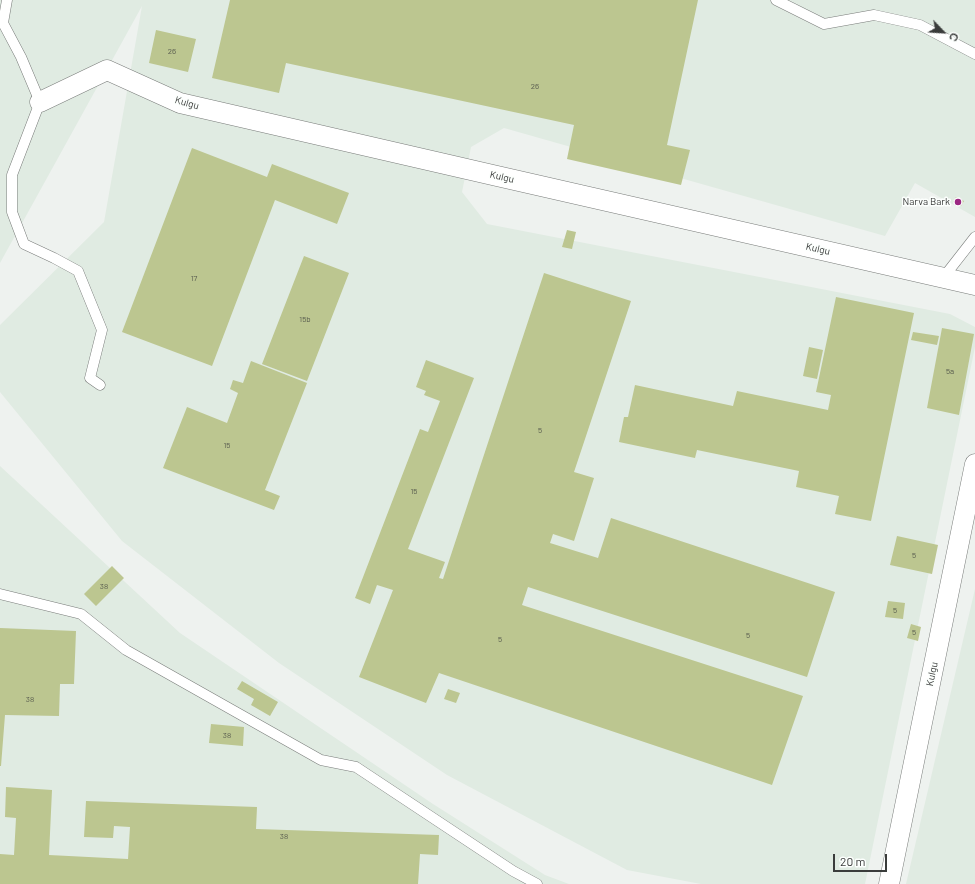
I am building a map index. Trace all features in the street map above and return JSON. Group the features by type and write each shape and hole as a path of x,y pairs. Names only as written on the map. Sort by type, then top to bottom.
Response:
{"street":[{"name":"Kulgu","path":"40,102 107,70 180,102 975,285"},
{"name":"Kulgu","path":"889,884 975,464"}],"lane":[{"path":"7,0 3,23 21,57 40,102 12,176 12,212 24,244 78,271 102,330 90,378 100,385"},
{"path":"776,0 824,24 874,15 920,25 975,54"},
{"path":"942,278 975,237"},
{"path":"0,594 81,614 126,650 321,760 356,767 513,871 537,884"}],"shaded area":[{"path":"0,0 975,0 975,217 915,183 885,236 504,128 471,147 462,192 487,224 950,314 975,327 975,347 865,884 701,884 627,870 447,775 279,663 122,541 0,392 0,325 104,222 142,6 0,263"},
{"path":"0,466 180,633 433,804 545,875 569,884 0,884"},
{"path":"975,589 975,884 906,884"}],"building":[{"path":"230,0 698,0 667,145 690,150 681,185 567,159 574,125 286,63 279,93 212,78"},
{"path":"156,30 196,39 188,72 149,63"},
{"path":"192,148 267,177 272,164 349,193 337,224 275,200 212,366 122,332"},
{"name":"Narva Bark","path":"956,197 964,201 961,206 953,202"},
{"path":"567,230 576,232 572,249 562,247"},
{"path":"304,256 349,273 307,381 262,364"},
{"path":"544,273 631,301 574,472 594,478 574,541 553,534 550,543 598,558 611,518 835,592 807,677 528,587 522,605 803,696 772,785 439,673 426,703 359,677 393,590 377,585 370,604 355,598 420,429 428,432 440,401 424,395 426,391 416,387 426,360 474,378 408,549 445,562 439,578 443,579"},
{"path":"836,297 914,313 871,521 835,514 839,496 796,487 799,471 697,450 695,458 619,442 624,417 628,417 635,385 733,406 737,391 828,410 831,395 816,392"},
{"path":"942,328 974,334 959,415 927,408"},
{"path":"913,332 939,336 937,345 911,340"},
{"path":"809,347 823,350 817,379 803,376"},
{"path":"251,361 307,383 265,490 280,496 274,510 163,468 187,407 227,423 238,393 230,389 233,380 243,383"},
{"path":"897,536 938,545 932,574 890,565"},
{"path":"112,566 124,578 96,606 84,594"},
{"path":"888,601 905,603 903,619 885,617"},
{"path":"911,624 921,627 918,641 907,638"},
{"path":"0,628 76,631 74,684 60,684 59,716 5,715 1,766 0,766"},
{"path":"242,681 278,702 270,716 251,705 254,699 237,689"},
{"path":"448,689 460,693 456,703 444,699"},
{"path":"211,724 244,727 243,746 209,743"},
{"path":"6,787 52,790 49,855 128,859 130,827 114,826 113,838 84,837 86,801 257,807 256,829 439,835 438,855 420,854 418,884 0,884 0,854 14,855 16,818 5,817"}],"place":[{"name":"Narva Bark","path":"958,202"}]}
